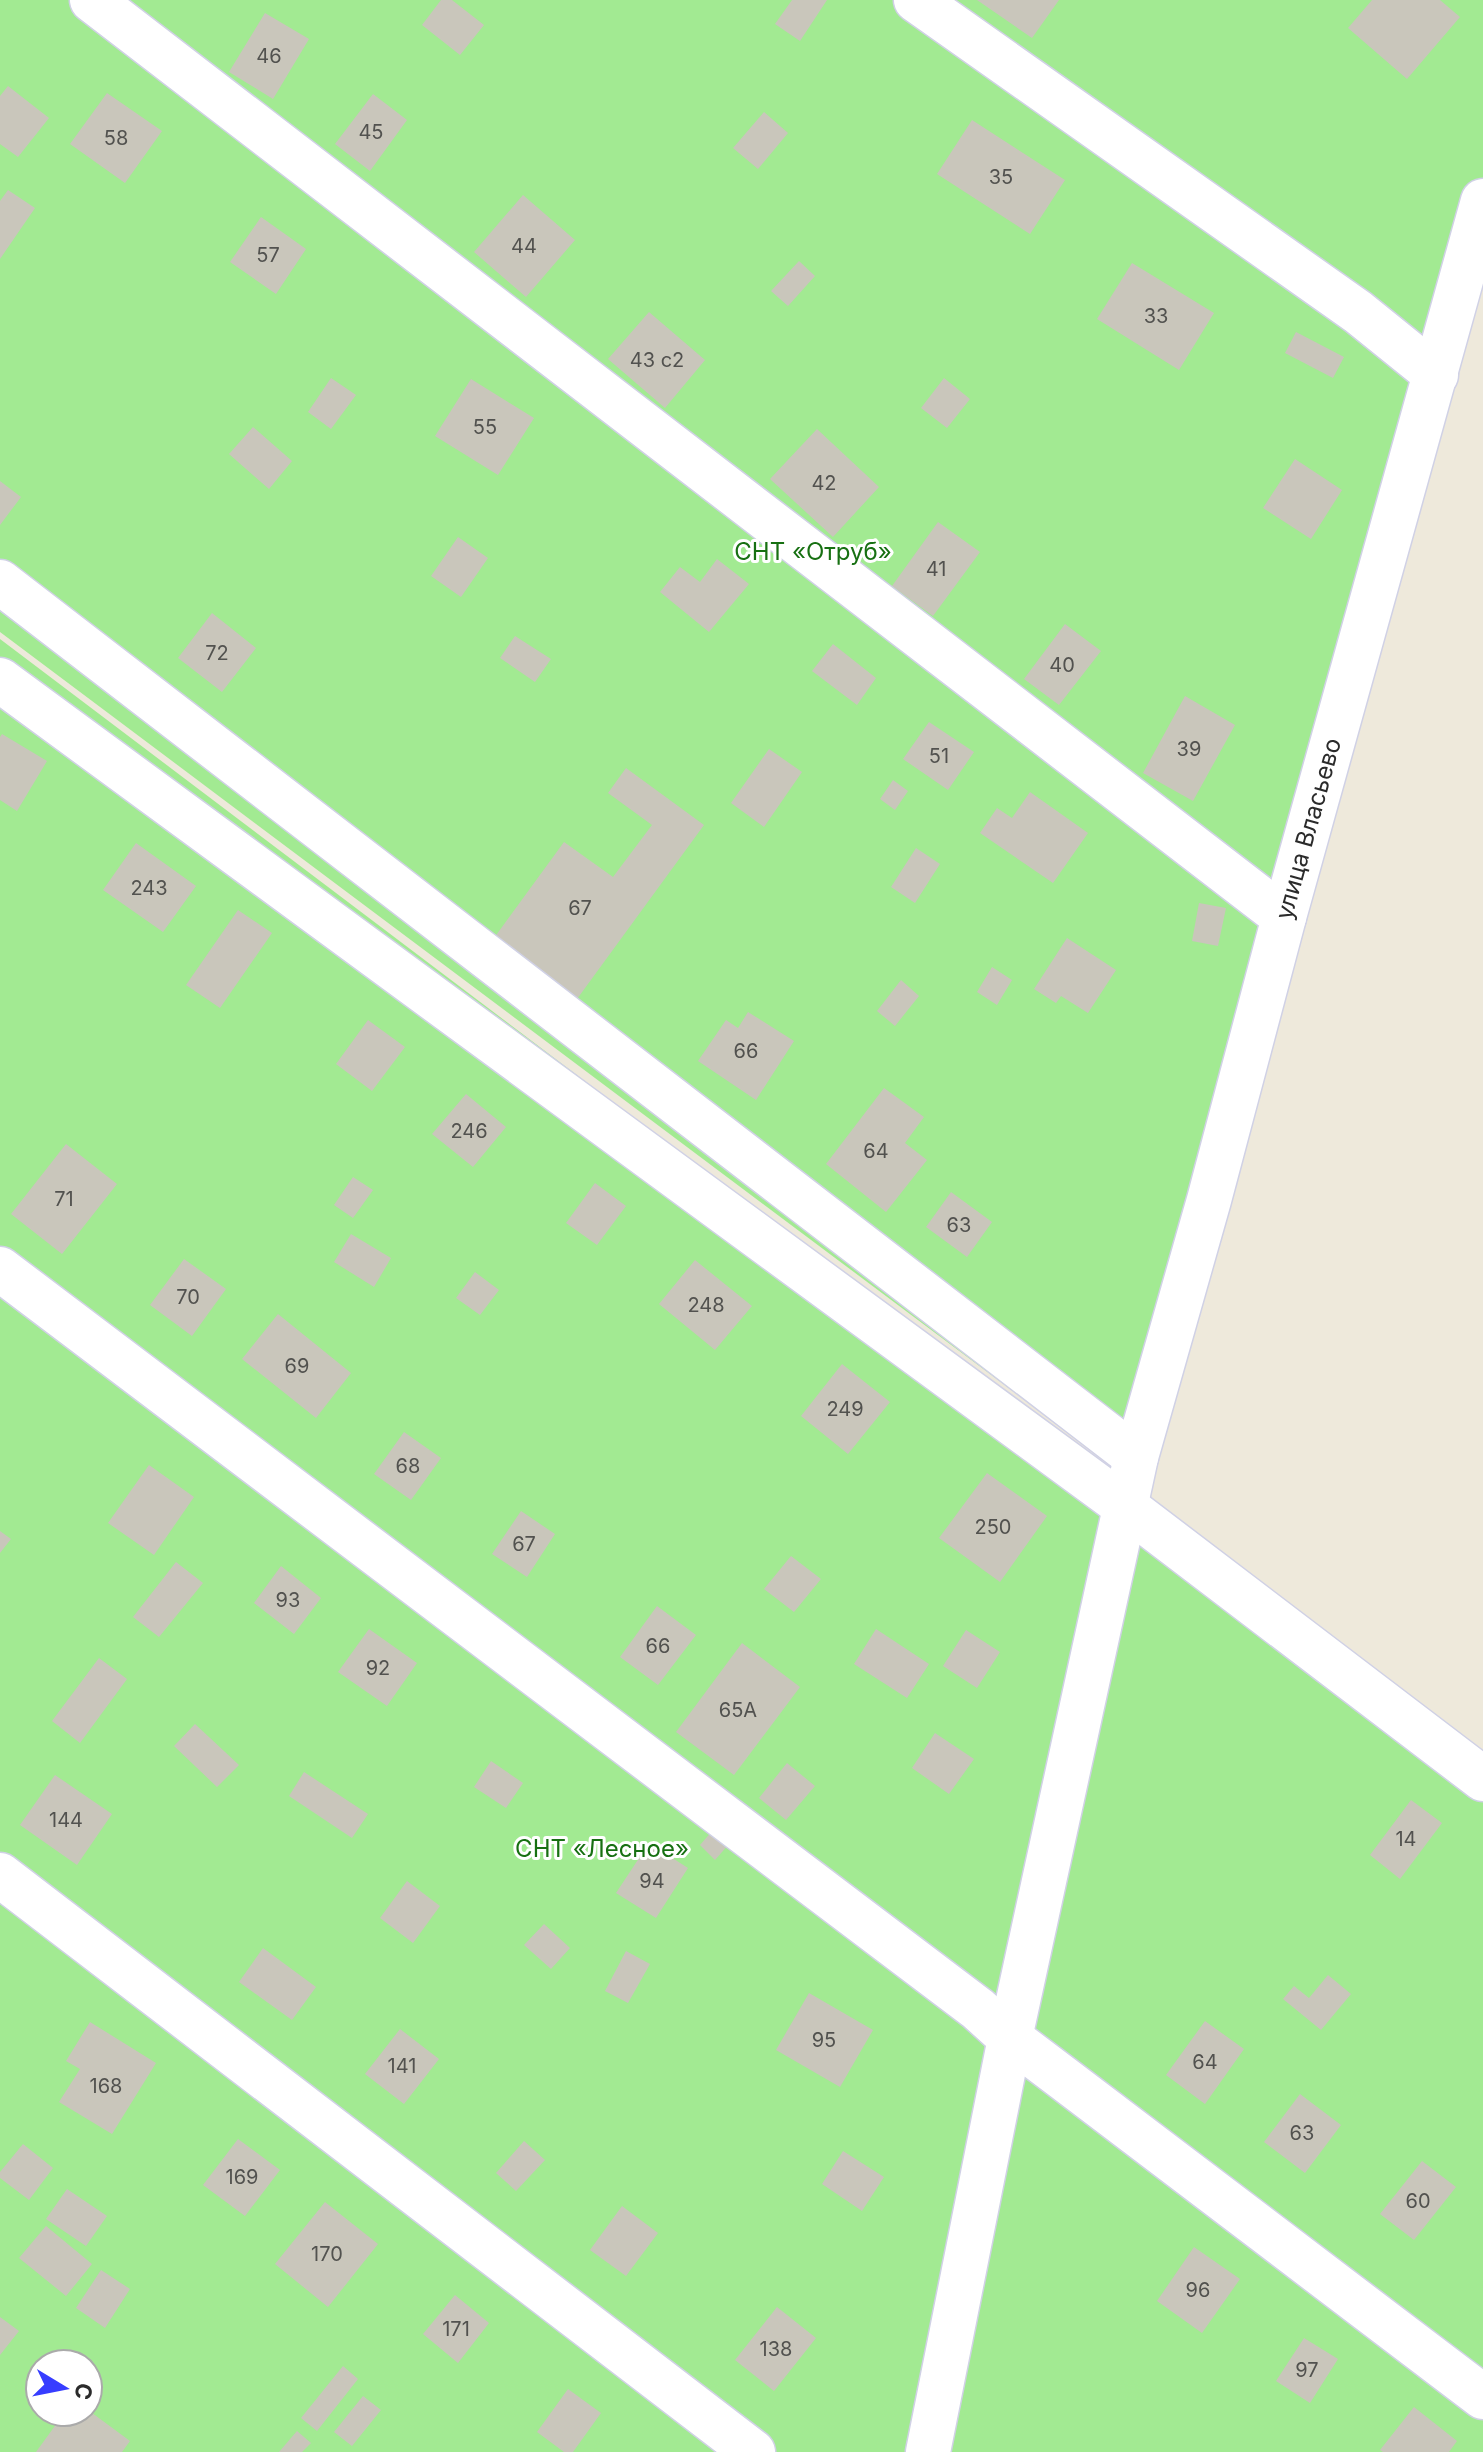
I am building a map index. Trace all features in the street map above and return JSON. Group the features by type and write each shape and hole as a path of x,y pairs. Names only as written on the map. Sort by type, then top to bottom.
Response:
{"street":[{"path":"92,0 1284,917"},
{"path":"916,0 1358,312 1436,375"},
{"name":"улица Власьево","path":"928,2452 1010,2038 1136,1457 1483,201"},
{"path":"0,582 1136,1457"},
{"path":"0,680 1126,1507 1483,1779"},
{"path":"0,1269 978,2009 1010,2038 1483,2397"},
{"path":"0,1875 753,2452"}],"green space":[{"name":"СНТ «Отруб»","path":"0,0 1483,0 1483,205 1126,1476 0,632"},
{"name":"СНТ «Лесное»","path":"0,639 1483,1760 1483,2452 0,2452"}],"building":[{"path":"441,0 452,0 484,25 460,55 422,25"},
{"path":"792,0 827,0 800,41 775,24"},
{"path":"977,0 1059,0 1032,38"},
{"path":"1372,0 1440,0 1460,17 1407,79 1348,28"},
{"path":"265,13 309,39 273,99 229,72"},
{"path":"8,86 49,118 18,157 0,144 0,96"},
{"path":"107,93 162,131 125,183 70,144"},
{"path":"373,94 407,120 370,171 335,144"},
{"path":"764,112 788,133 758,169 733,148"},
{"path":"972,120 1065,180 1030,234 937,174"},
{"path":"8,190 35,208 0,259 0,201"},
{"path":"523,195 575,240 526,297 474,252"},
{"path":"261,217 306,249 276,294 230,262"},
{"path":"799,261 815,276 788,306 771,291"},
{"path":"1132,263 1214,313 1179,370 1097,319"},
{"path":"649,312 705,360 665,408 608,359"},
{"path":"1296,332 1344,357 1333,378 1285,353"},
{"path":"331,378 356,395 331,429 308,412"},
{"path":"944,378 970,399 947,428 921,408"},
{"path":"471,379 534,418 498,475 435,436"},
{"path":"253,427 292,461 269,489 229,454"},
{"path":"817,429 879,487 833,537 770,479"},
{"path":"1295,459 1342,490 1311,539 1263,508"},
{"path":"0,481 21,497 0,525"},
{"path":"938,522 980,552 933,616 892,586"},
{"path":"458,537 488,558 461,597 431,576"},
{"path":"717,559 749,584 709,632 660,592 680,567 700,582"},
{"path":"212,613 256,648 222,692 178,658"},
{"path":"1065,624 1101,651 1059,705 1024,679"},
{"path":"515,636 551,659 535,682 500,658"},
{"path":"833,644 876,678 857,705 812,671"},
{"path":"1185,696 1235,725 1193,801 1143,773"},
{"path":"929,722 974,752 948,790 903,759"},
{"path":"2,734 47,761 17,811 0,800"},
{"path":"769,749 802,772 764,827 731,803"},
{"path":"626,768 704,825 577,999 494,938 564,842 613,877 652,825 608,793"},
{"path":"893,780 908,791 895,810 880,799"},
{"path":"1030,792 1088,833 1053,883 980,833 997,808 1012,818"},
{"path":"136,843 196,886 163,932 103,890"},
{"path":"916,848 940,864 915,903 891,887"},
{"path":"1199,903 1226,908 1218,946 1192,941"},
{"path":"238,910 272,933 220,1008 186,985"},
{"path":"1067,938 1116,970 1088,1013 1061,996 1056,1003 1034,989"},
{"path":"992,967 1012,980 997,1005 977,992"},
{"path":"901,980 919,996 895,1026 877,1011"},
{"path":"748,1012 794,1041 756,1100 698,1061 726,1020 738,1028"},
{"path":"368,1020 405,1047 372,1091 336,1064"},
{"path":"884,1088 924,1117 905,1143 927,1160 886,1212 826,1164"},
{"path":"466,1094 506,1127 473,1167 432,1134"},
{"path":"66,1144 117,1184 62,1254 11,1214"},
{"path":"353,1177 373,1190 353,1218 334,1205"},
{"path":"595,1183 626,1206 597,1245 566,1223"},
{"path":"951,1192 992,1222 967,1257 926,1227"},
{"path":"351,1234 391,1258 374,1287 334,1262"},
{"path":"184,1259 226,1289 192,1336 150,1305"},
{"path":"695,1260 752,1306 715,1350 659,1304"},
{"path":"475,1272 499,1290 480,1315 456,1298"},
{"path":"278,1314 351,1373 316,1418 242,1359"},
{"path":"842,1364 890,1402 848,1454 801,1416"},
{"path":"404,1432 441,1458 411,1500 374,1474"},
{"path":"149,1465 194,1497 154,1555 108,1523"},
{"path":"987,1473 1047,1516 1000,1582 939,1538"},
{"path":"521,1511 555,1534 527,1577 492,1554"},
{"path":"0,1531 11,1539 0,1553"},
{"path":"791,1556 821,1579 794,1612 764,1589"},
{"path":"176,1562 203,1583 159,1637 133,1617"},
{"path":"281,1566 321,1598 294,1634 254,1603"},
{"path":"657,1606 696,1635 658,1685 620,1657"},
{"path":"369,1629 417,1663 387,1706 338,1672"},
{"path":"876,1629 929,1664 907,1698 854,1664"},
{"path":"966,1630 1000,1652 977,1688 943,1666"},
{"path":"742,1643 800,1687 734,1775 676,1732"},
{"path":"99,1658 127,1679 80,1743 52,1721"},
{"path":"195,1724 239,1765 217,1787 174,1746"},
{"path":"935,1733 974,1759 949,1794 912,1768"},
{"path":"491,1761 523,1783 506,1808 474,1787"},
{"path":"787,1763 815,1786 786,1820 759,1798"},
{"path":"304,1772 368,1814 352,1838 289,1796"},
{"path":"55,1775 112,1814 77,1865 20,1825"},
{"path":"1411,1800 1442,1823 1400,1879 1370,1855"},
{"path":"713,1830 729,1844 715,1860 700,1845"},
{"path":"649,1843 688,1868 656,1918 616,1893"},
{"path":"407,1881 440,1906 413,1943 380,1918"},
{"path":"544,1924 570,1948 551,1969 524,1945"},
{"path":"263,1948 316,1987 292,2020 239,1982"},
{"path":"626,1951 650,1964 628,2003 605,1991"},
{"path":"1328,1975 1351,1994 1321,2030 1283,1999 1294,1986 1309,1998"},
{"path":"809,1993 873,2030 840,2087 776,2050"},
{"path":"1205,2021 1244,2049 1205,2104 1166,2075"},
{"path":"90,2022 156,2063 112,2134 59,2102 80,2069 66,2061"},
{"path":"400,2029 439,2059 404,2104 365,2074"},
{"path":"1300,2094 1341,2125 1305,2173 1264,2142"},
{"path":"238,2139 280,2170 245,2216 203,2185"},
{"path":"524,2141 545,2160 516,2191 496,2173"},
{"path":"23,2144 53,2168 29,2200 0,2178 0,2172"},
{"path":"843,2151 884,2177 862,2211 822,2184"},
{"path":"1422,2161 1456,2187 1414,2240 1380,2214"},
{"path":"67,2189 107,2216 86,2246 46,2219"},
{"path":"325,2202 378,2244 328,2307 275,2264"},
{"path":"622,2206 658,2233 626,2276 590,2250"},
{"path":"46,2226 92,2264 66,2296 19,2258"},
{"path":"1194,2247 1240,2279 1202,2333 1157,2301"},
{"path":"101,2270 130,2289 105,2328 76,2308"},
{"path":"455,2295 489,2323 458,2363 423,2334"},
{"path":"777,2307 816,2338 774,2391 735,2360"},
{"path":"0,2317 19,2331 0,2355"},
{"path":"1304,2338 1338,2359 1310,2403 1276,2381"},
{"path":"343,2366 358,2379 317,2431 301,2418"},
{"path":"568,2389 601,2413 573,2452 564,2452 537,2432"},
{"path":"363,2396 381,2410 352,2446 334,2432"},
{"path":"1414,2407 1457,2441 1449,2452 1380,2450"},
{"path":"104,2422 130,2441 122,2452 36,2452 53,2428 104,2428"},
{"path":"297,2431 311,2443 302,2452 279,2452"}]}
